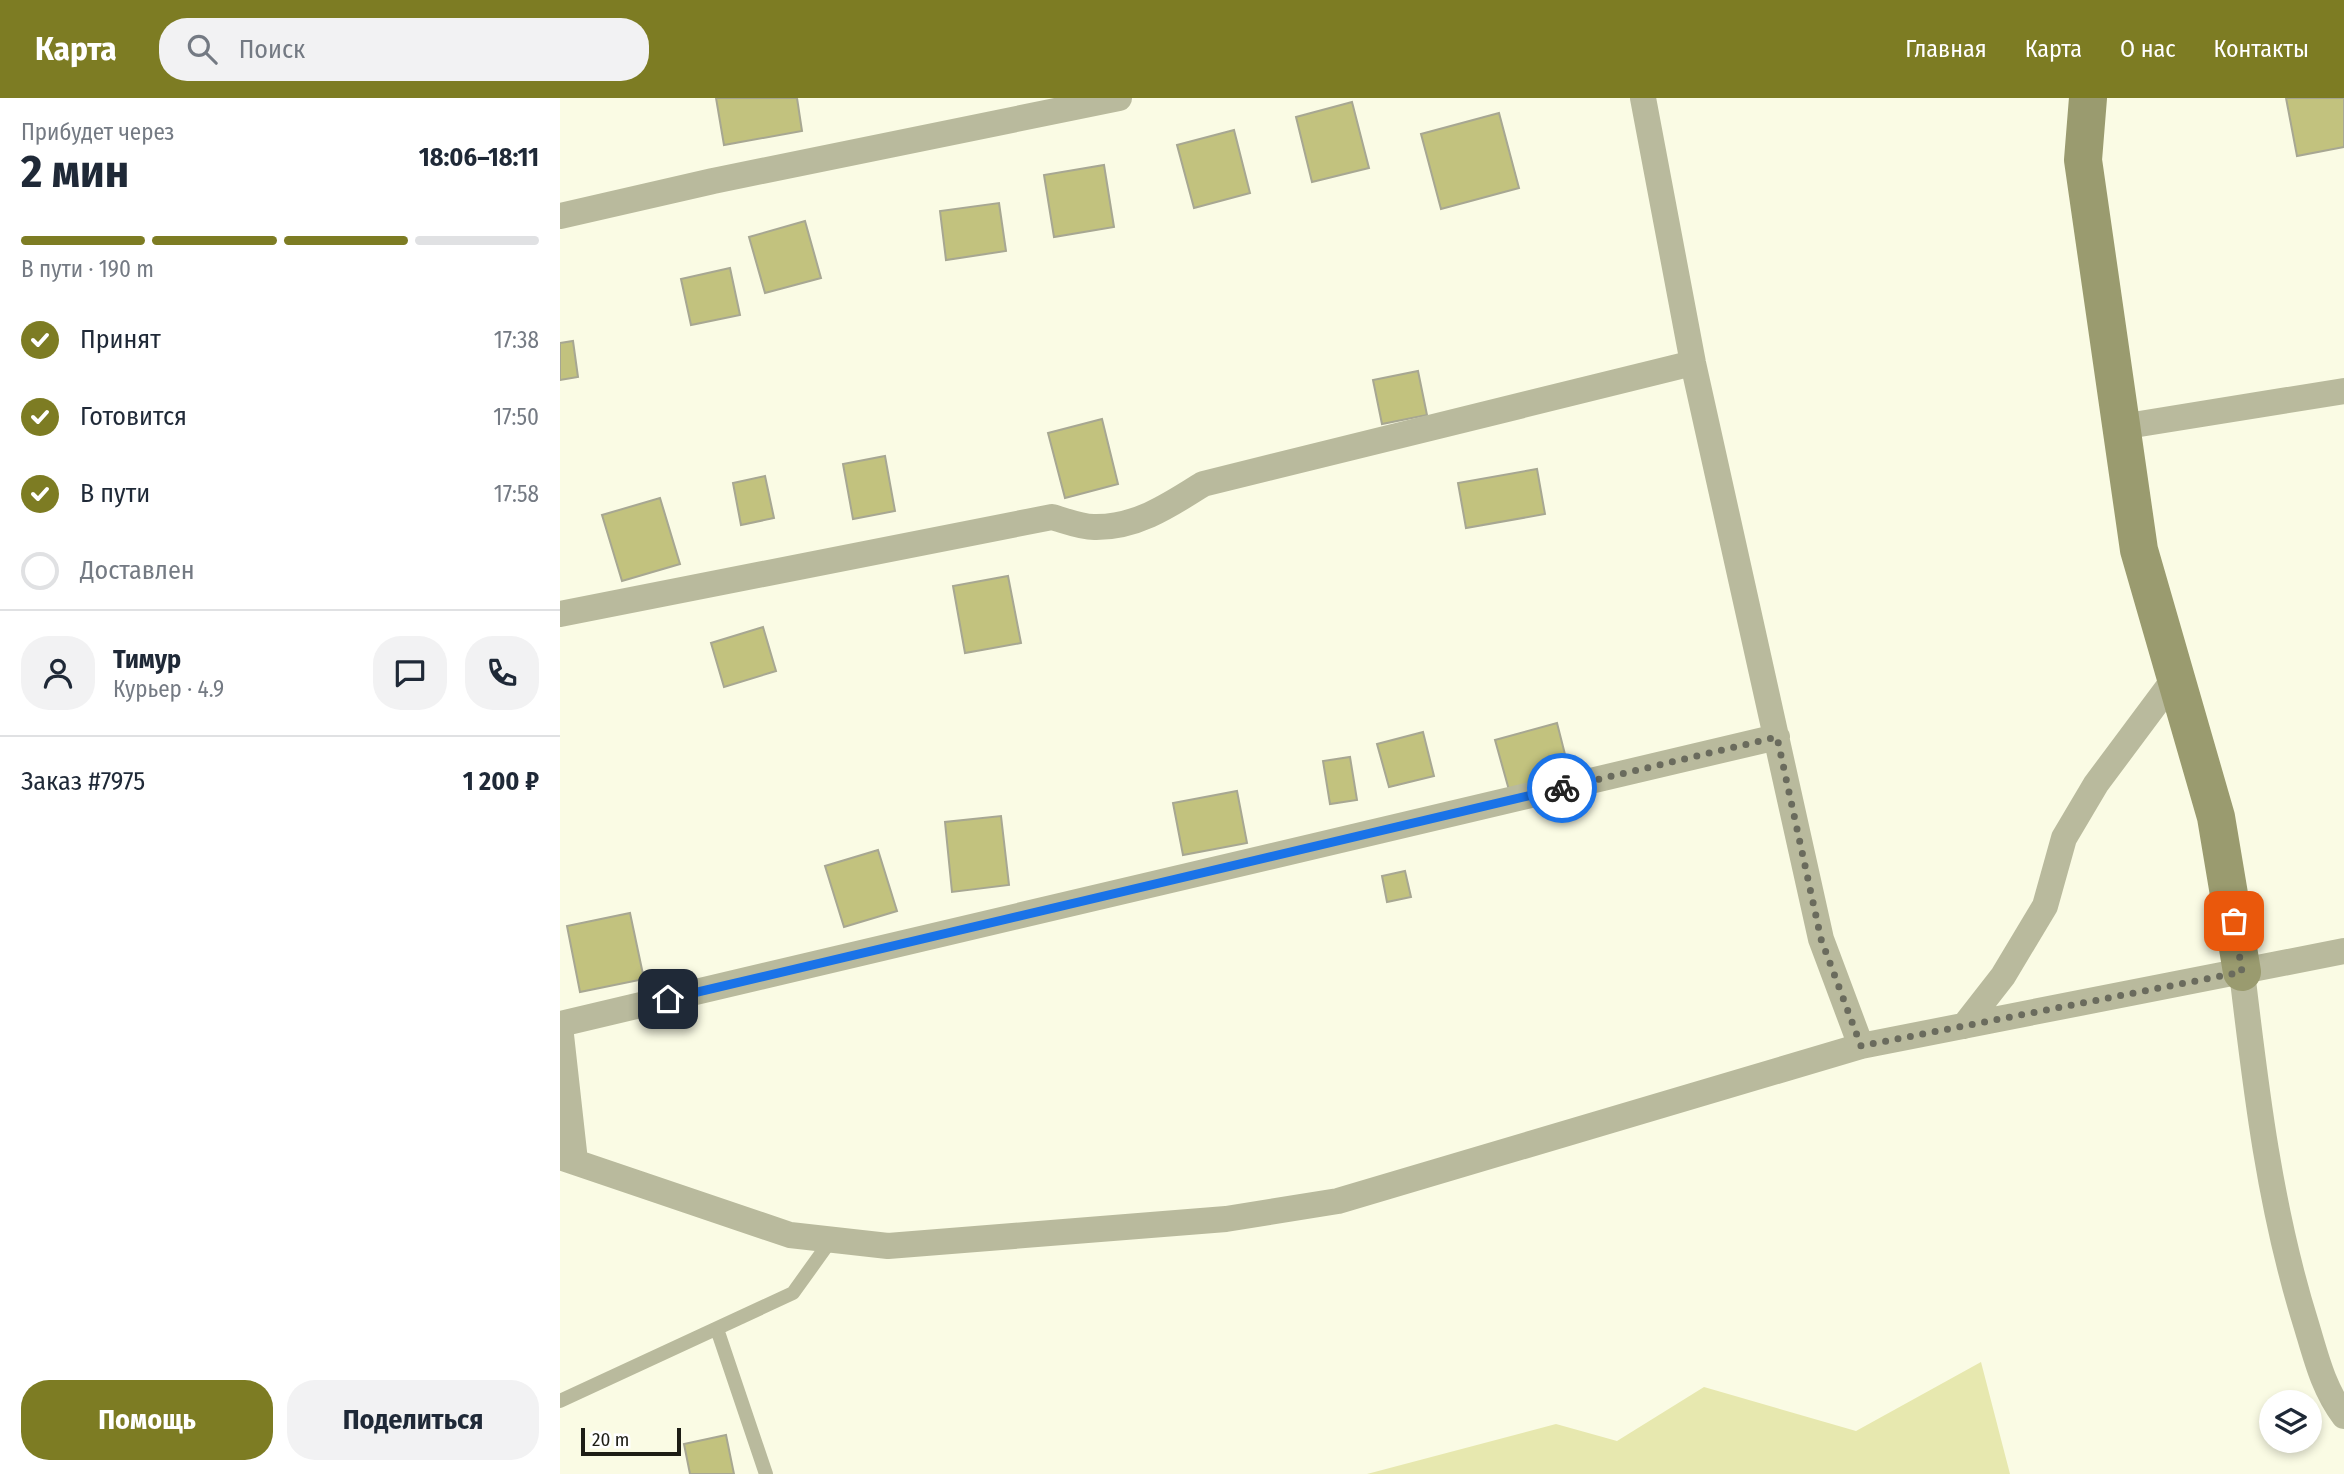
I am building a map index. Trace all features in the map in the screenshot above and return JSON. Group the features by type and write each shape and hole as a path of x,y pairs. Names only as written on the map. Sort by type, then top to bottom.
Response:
{"street":[{"path":"560,216 713,181 1119,98"},
{"path":"1643,98 1693,363 1821,939 1861,1046"},
{"path":"2088,98 2082,160 2139,550 2216,817 2242,972 2259,1120 2294,1287 2327,1393 2344,1416"},
{"path":"560,614 1052,517 1093,528 1126,525 1165,509 1203,484 1693,363"},
{"path":"2121,427 2344,391"},
{"path":"1964,1027 2003,976 2045,906 2064,838 2096,784 2175,678"},
{"path":"1777,737 560,1025 567,1159 790,1235 888,1246 1226,1219 1338,1201 1861,1046 2344,951"}],"lane":[{"path":"560,1401 793,1293 831,1240"},
{"path":"717,1329 766,1474"}],"green space":[{"path":"1981,1362 2010,1474 1367,1474 1556,1424 1617,1441 1704,1387 1856,1431"}],"building":[{"path":"716,98 797,98 802,131 724,145"},
{"path":"2286,98 2344,98 2344,147 2297,156"},
{"path":"1352,102 1369,168 1312,182 1296,117"},
{"path":"1499,113 1519,188 1441,209 1421,134"},
{"path":"1234,130 1250,193 1194,208 1177,145"},
{"path":"1104,165 1114,227 1054,237 1044,175"},
{"path":"999,203 1006,251 946,260 940,211"},
{"path":"805,221 821,278 765,293 749,237"},
{"path":"730,268 740,315 691,325 681,279"},
{"path":"573,341 578,377 560,380 560,343"},
{"path":"1418,371 1427,415 1382,424 1373,380"},
{"path":"1102,419 1118,484 1065,498 1048,433"},
{"path":"885,456 895,511 853,519 843,464"},
{"path":"1537,469 1545,514 1466,528 1458,483"},
{"path":"765,476 774,518 741,525 733,483"},
{"path":"660,498 680,564 622,581 602,515"},
{"path":"1008,576 1021,643 965,653 953,586"},
{"path":"763,627 776,671 724,687 711,643"},
{"path":"1557,723 1570,774 1509,790 1495,740"},
{"path":"1423,732 1434,776 1389,787 1377,744"},
{"path":"1350,757 1357,800 1330,804 1323,761"},
{"path":"1237,791 1247,843 1183,855 1173,803"},
{"path":"1001,816 1009,885 952,892 945,822"},
{"path":"878,850 897,911 844,927 825,866"},
{"path":"1405,871 1411,897 1387,902 1382,876"},
{"path":"630,913 644,979 580,992 567,926"},
{"path":"726,1435 734,1474 690,1474 684,1444"}],"way so far":[{"path":"1562,788 1777,737 1821,939 1861,1046 2242,972 2234,921"}],"route":[{"path":"668,999 1562,788"}]}
